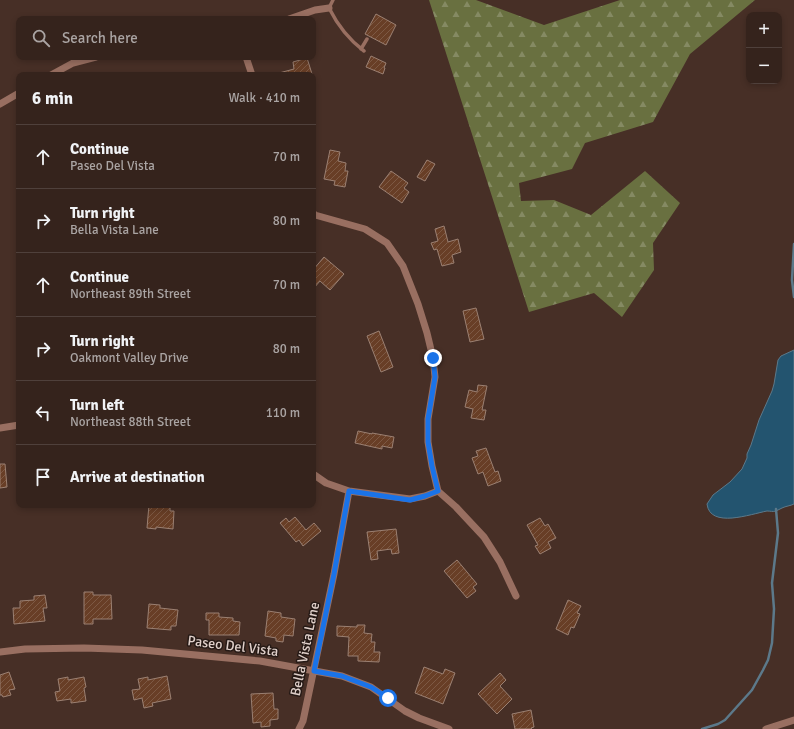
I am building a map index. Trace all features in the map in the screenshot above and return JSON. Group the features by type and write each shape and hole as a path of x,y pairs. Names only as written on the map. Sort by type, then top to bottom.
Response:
{"street":[{"path":"298,16 315,10 328,8"},
{"path":"56,72 73,63 84,60"},
{"path":"247,60 251,72"},
{"path":"0,104 16,95"},
{"path":"316,216 365,229 387,243 403,266 418,304 433,358 435,377 428,419 428,442 438,491 456,507 484,537 500,562 516,596"},
{"path":"0,428 16,425"},
{"path":"316,476 326,483 349,491 410,500 438,491"},
{"name":"Bella Vista Lane","path":"299,729 303,721 314,671 349,491"},
{"name":"Paseo Del Vista","path":"0,652 25,649 84,648 142,650 260,661 342,676 371,687 405,711 419,718 449,729"},
{"path":"766,729 794,720"}],"lane":[{"path":"333,0 328,8 333,18 353,43 362,50 367,39"}],"green space":[{"path":"429,0 476,0 544,25 620,0 755,0 690,54 653,122 585,143 572,169 519,183 521,201 554,200 591,215 645,171 680,203 653,243 654,270 622,317 594,293 529,312"}],"water":[{"path":"794,350 794,504 775,511 767,511 742,517 723,518 715,516 710,512 707,504 713,495 730,482 742,469 759,420 772,391 778,360 781,356"}],"building":[{"path":"376,14 396,25 386,45 365,34"},
{"path":"371,56 386,63 383,74 366,67"},
{"path":"308,60 311,72 283,72 294,69 293,62"},
{"path":"330,150 340,152 338,161 346,163 345,171 348,171 345,187 334,185 335,181 324,179"},
{"path":"427,160 435,164 425,181 417,177"},
{"path":"391,171 408,183 404,188 409,192 402,203 379,187"},
{"path":"444,226 448,242 458,239 461,252 452,255 454,263 442,266 437,249 434,250 431,243 438,241 435,229"},
{"path":"324,257 344,274 330,290 320,281 316,286 316,266"},
{"path":"476,308 484,339 470,342 463,311"},
{"path":"379,331 393,367 381,372 367,336"},
{"path":"478,385 487,386 482,410 486,410 484,420 471,418 473,409 465,407 469,390 477,392"},
{"path":"358,431 394,437 392,448 382,446 382,449 355,443"},
{"path":"486,448 495,472 498,471 501,481 488,486 483,472 478,474 472,458 478,456 476,451"},
{"path":"0,464 5,464 7,487 0,488"},
{"path":"149,508 170,508 170,511 174,511 173,529 156,527 156,529 147,528"},
{"path":"295,517 306,530 314,523 321,531 303,546 299,540 296,542 280,523 286,518 289,522"},
{"path":"540,518 545,526 548,524 556,538 548,542 551,548 540,554 535,546 538,545 527,525"},
{"path":"396,529 399,553 392,554 391,549 377,551 378,559 371,560 367,532"},
{"path":"457,560 477,584 473,587 476,591 467,598 444,571"},
{"path":"84,592 93,592 93,595 111,595 112,619 93,619 93,624 84,624"},
{"path":"45,595 47,608 43,608 45,621 14,624 13,608 20,608 20,601 34,600 34,596"},
{"path":"568,600 581,606 577,613 580,614 574,628 571,627 568,635 556,629"},
{"path":"149,604 160,605 160,608 178,610 176,626 171,626 171,630 147,628"},
{"path":"268,611 281,613 281,617 295,619 293,636 284,635 283,642 276,641 276,638 265,636"},
{"path":"206,613 219,613 219,617 233,618 233,621 240,622 239,635 209,635 209,620 206,620"},
{"path":"357,625 365,625 364,633 372,634 371,642 375,642 374,652 380,652 379,662 358,661 358,656 348,656 349,637 337,636 337,626 357,627"},
{"path":"424,667 443,674 445,669 455,673 443,704 415,693"},
{"path":"9,672 15,689 9,690 11,695 3,697 0,695 0,675"},
{"path":"500,673 506,680 500,686 512,699 497,714 478,694"},
{"path":"167,676 171,699 152,703 153,706 144,708 142,698 134,700 132,690 140,689 138,679 148,677 148,680"},
{"path":"68,677 68,680 84,677 86,701 71,703 71,699 57,701 55,692 60,691 58,679"},
{"path":"273,693 274,709 278,709 278,719 270,720 270,726 261,727 261,722 253,723 251,694"},
{"path":"531,710 534,727 531,728 532,729 515,729 512,714"}],"waterway":[{"path":"794,244 792,280 794,297"},
{"path":"702,729 725,720 752,690 768,660 772,643 774,609 772,583 778,533 776,509"}],"route":[{"path":"388,698 371,687 342,676 314,671 349,491 410,500 438,491 428,442 428,419 435,377 433,358"}]}
